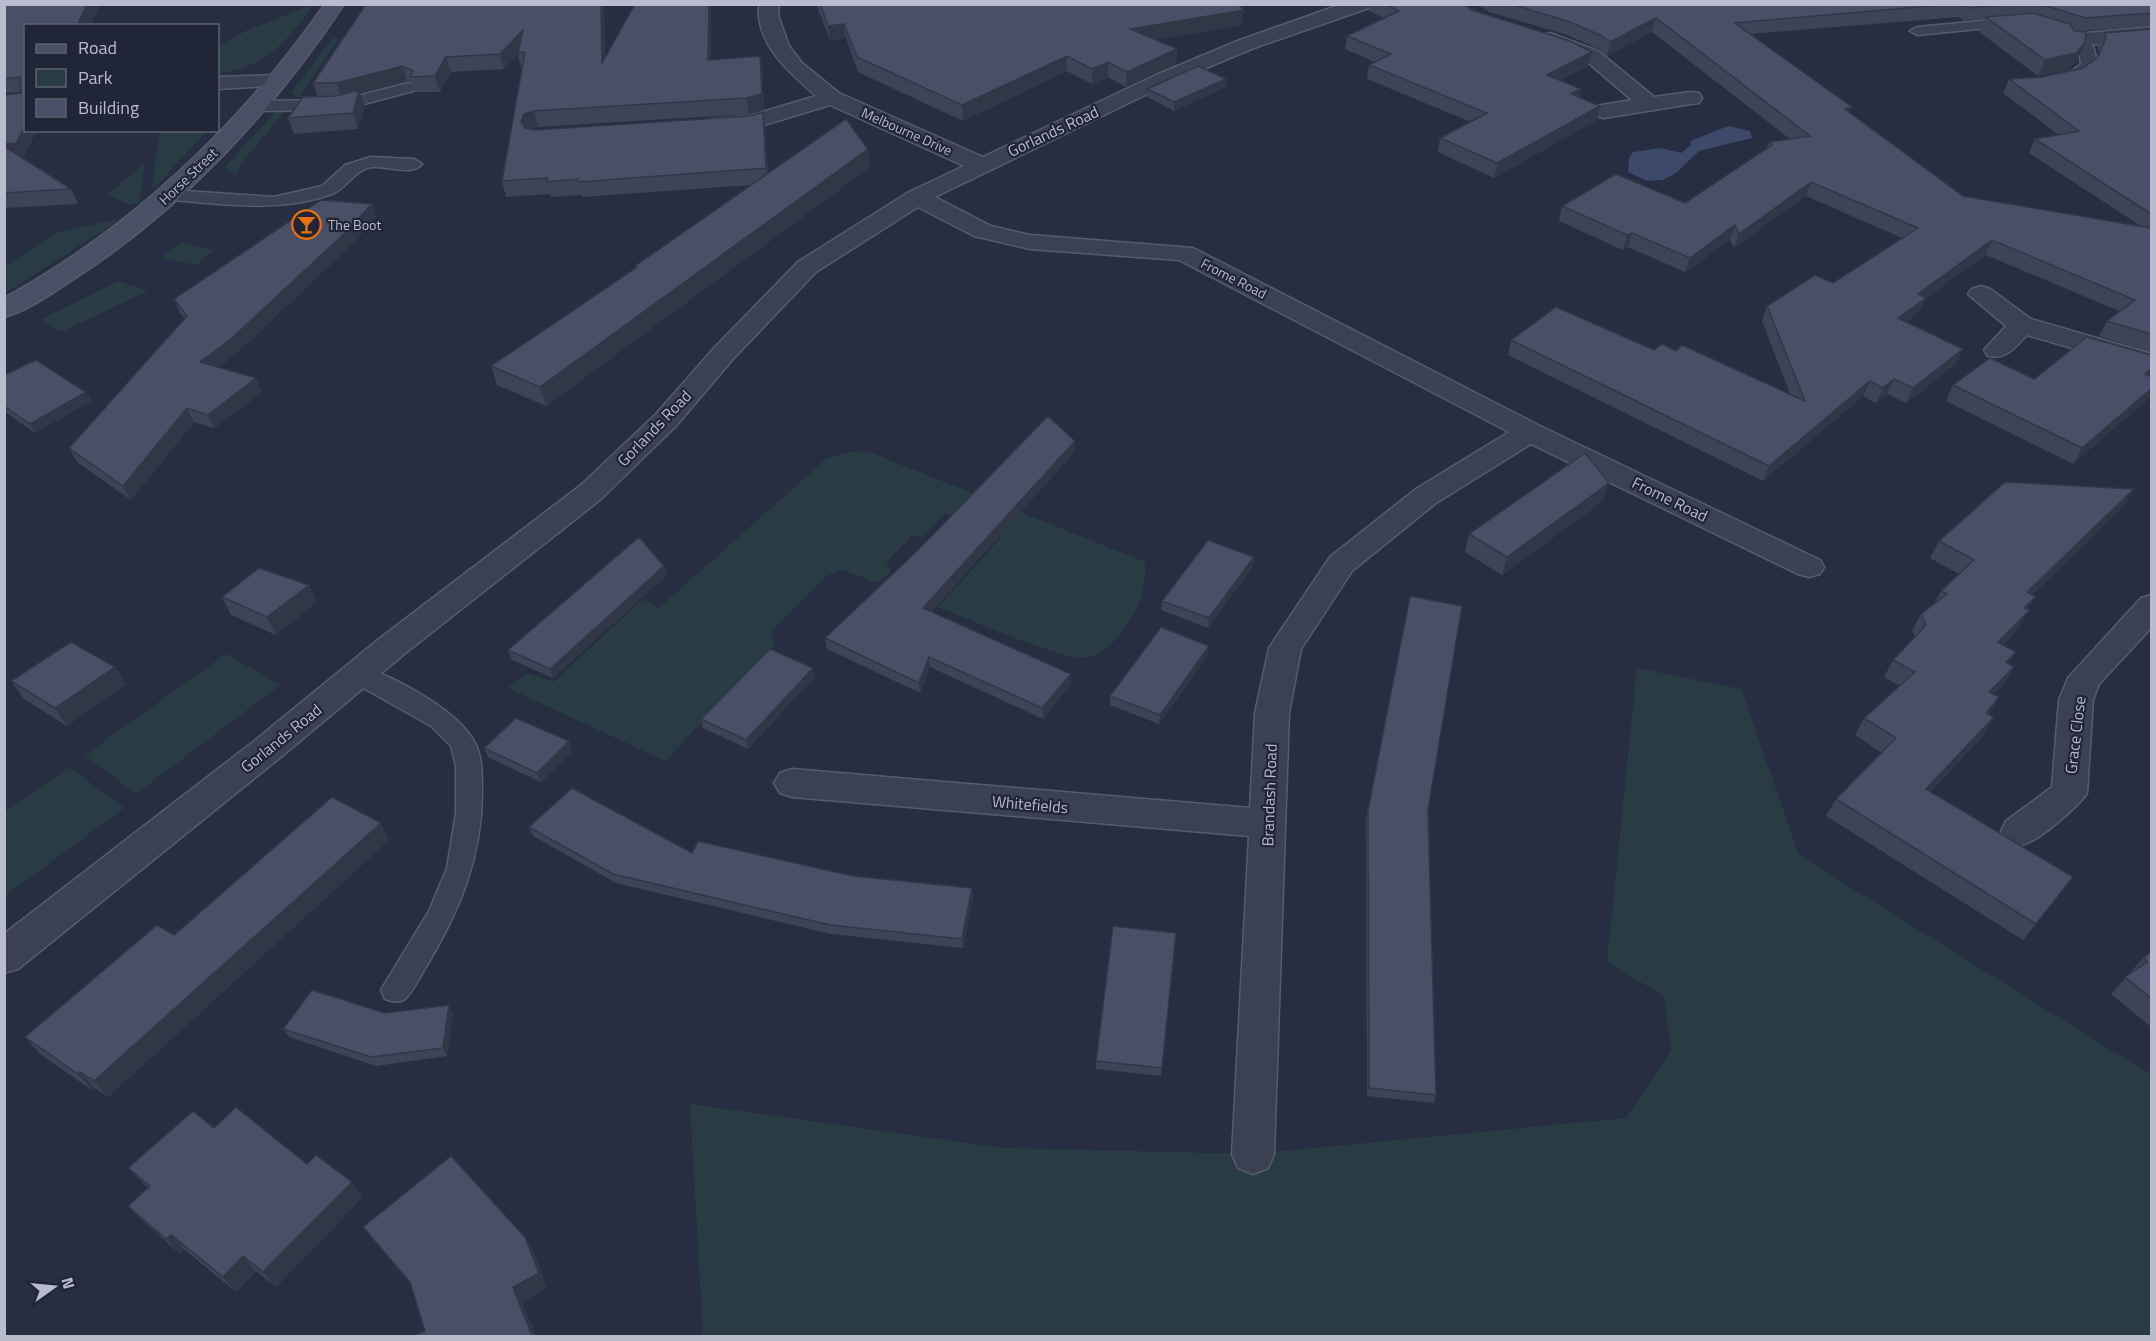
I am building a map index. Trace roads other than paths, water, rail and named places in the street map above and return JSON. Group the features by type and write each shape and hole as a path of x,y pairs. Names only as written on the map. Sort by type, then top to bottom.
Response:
{"main road":[{"name":"Horse Street","path":"4,309 92,257 135,226 171,195 255,106 317,32 335,4"}],"street":[{"name":"Melbourne Drive","path":"769,4 768,15 779,47 795,67 831,98 982,165"},
{"name":"Gorlands Road","path":"4,957 360,675 391,647 591,492 666,420 724,353 807,267 917,197 1163,79 1323,9 1362,4"},
{"path":"2132,16 2151,33"},
{"path":"1529,33 1560,41 1591,55 1649,104"},
{"path":"2079,39 2151,33"},
{"path":"219,83 276,81"},
{"path":"704,125 751,122 831,98"},
{"path":"1604,111 1691,98"},
{"name":"Frome Road","path":"917,197 984,231 1030,242 1184,253 1530,432 1809,567"},
{"path":"1981,294 2022,325 2151,363"},
{"path":"1997,350 2022,325"},
{"name":"Brandash Road","path":"1253,1154 1272,713 1285,648 1341,564 1426,496 1530,432"},
{"name":"Grace Close","path":"2019,831 2069,793 2076,700 2085,678 2151,606"},
{"name":"Whitefields","path":"792,783 1268,824"}],"lane":[{"path":"1917,31 2028,22"},
{"path":"2045,27 2079,39 2090,50 2088,65 2076,75 2045,81"},
{"path":"255,106 342,105 361,102 377,94 408,87"},
{"path":"171,195 274,202 290,200 328,190 351,169 371,162 414,164"},
{"path":"360,675 443,722 462,741 467,756 469,814 460,871 450,902 433,934 395,990"}],"water":[{"path":"1728,126 1750,131 1752,138 1699,151 1676,173 1663,180 1647,181 1628,172 1629,158 1633,152 1661,148 1681,153 1691,145 1690,141"}],"place":[{"name":"The Boot","path":"307,224"}]}
